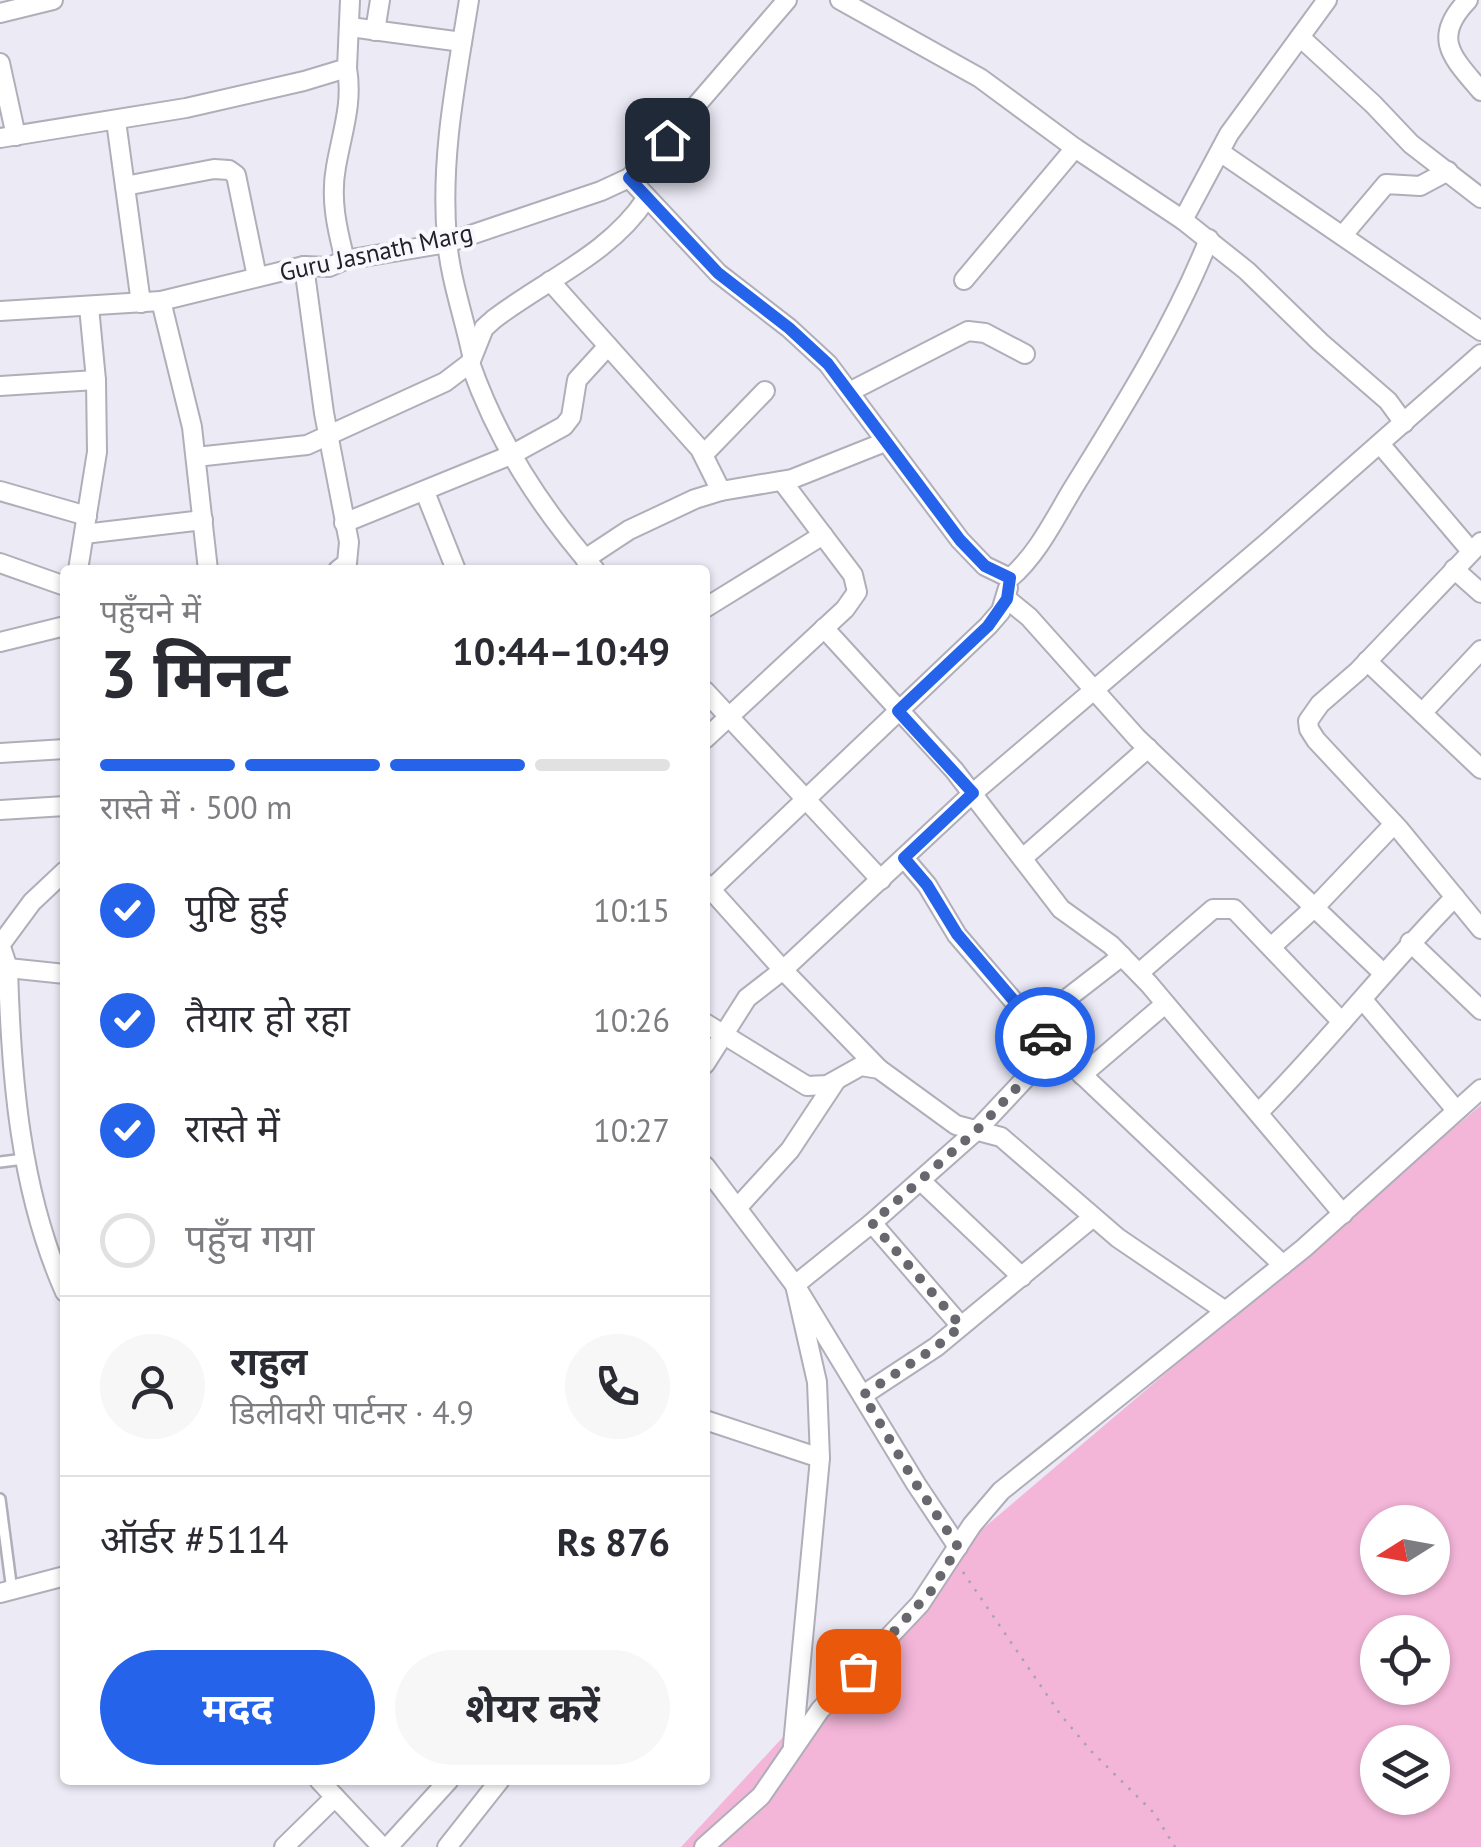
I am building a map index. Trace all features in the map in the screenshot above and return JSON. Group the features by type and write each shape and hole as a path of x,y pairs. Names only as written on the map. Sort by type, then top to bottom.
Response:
{"street":[{"path":"0,13 53,0"},
{"path":"345,260 334,196 336,166 350,108 350,0"},
{"path":"375,31 380,0"},
{"path":"469,0 446,152 447,242 471,359 488,413 510,456 546,512 590,564 669,510 721,490 782,481 885,442"},
{"name":"Guru Jasnath Marg","path":"0,311 161,301 304,266 329,266 447,242 601,191 629,178 787,0"},
{"path":"840,0 980,78 1075,148 1184,220 1388,401 1404,424"},
{"path":"1184,220 1238,120 1327,0"},
{"path":"1468,0 1449,22 1447,38 1456,58 1481,91"},
{"path":"350,27 462,42"},
{"path":"1300,37 1412,144 1481,198"},
{"path":"0,63 8,138 116,120 304,81 348,68"},
{"path":"116,120 141,303"},
{"path":"964,280 1075,148"},
{"path":"1220,152 1481,331"},
{"path":"126,186 214,169 229,170 236,175 257,277"},
{"path":"1342,235 1386,184 1420,186 1448,171"},
{"path":"629,178 718,273 789,328 851,391 960,540 985,566 1010,578"},
{"path":"196,457 307,445 446,382 471,359 484,328 602,246 627,224 646,199"},
{"path":"710,886 988,626 1007,599 1010,578 1033,552 1125,405 1196,273 1209,239"},
{"path":"304,266 348,542 344,565"},
{"path":"550,281 704,454 721,490"},
{"path":"161,301 196,457 208,565"},
{"path":"79,565 97,452 89,308"},
{"path":"851,391 968,331 985,333 1025,354"},
{"path":"344,523 510,456 564,426 571,417 576,380 608,346"},
{"path":"710,1056 747,998 783,970 973,793 1481,354"},
{"path":"0,386 96,380"},
{"path":"704,454 766,391"},
{"path":"1380,444 1476,547 1368,661 1320,704 1308,721 1309,729 1481,929"},
{"path":"710,734 852,602 857,584 782,481"},
{"path":"0,491 85,525 203,520"},
{"path":"425,492 454,565"},
{"path":"710,605 823,534"},
{"path":"0,563 60,584"},
{"path":"1454,569 1481,593"},
{"path":"1007,599 1030,617 1148,748 1384,974"},
{"path":"0,642 60,627"},
{"path":"824,628 973,793 1061,908 1139,973 1343,1214"},
{"path":"1422,713 1481,650"},
{"path":"1368,661 1480,765"},
{"path":"710,696 880,880"},
{"path":"1024,857 1148,748"},
{"path":"0,752 60,749"},
{"path":"0,810 60,806"},
{"path":"1271,946 1316,906 1394,824"},
{"path":"904,858 927,885 957,934 1054,1048 1283,1265"},
{"path":"60,876 32,902 0,944 8,968 24,1159 38,1219 60,1278"},
{"path":"710,892 879,1069 956,1125 995,1133 1011,1144 1092,1218 1224,1310"},
{"path":"1258,1113 1455,897"},
{"path":"1139,973 1200,918 1225,906 1241,913 1342,1022"},
{"path":"1410,942 1481,1010"},
{"path":"1034,1024 1122,956"},
{"path":"8,968 60,973"},
{"path":"1363,1000 1456,1110"},
{"path":"1082,1075 1165,1004"},
{"path":"710,1026 807,1086 827,1086 860,1066 879,1069"},
{"path":"796,1285 977,1130 1054,1048"},
{"path":"738,1207 790,1150 836,1080"},
{"path":"704,1847 761,1796 820,1710 932,1590 972,1525 1001,1492 1283,1265 1422,1146 1481,1089"},
{"path":"710,1172 796,1285 955,1551"},
{"path":"920,1181 1022,1277"},
{"path":"863,1395 936,1347 1092,1218"},
{"path":"872,1223 961,1326"},
{"path":"792,1755 820,1458 817,1382 796,1285"},
{"path":"710,1422 820,1458"},
{"path":"6,1592 60,1577"},
{"path":"323,1785 385,1847 444,1785"},
{"path":"447,1847 496,1785"},
{"path":"284,1847 335,1797"}],"lane":[{"path":"0,1162 24,1159"},
{"path":"0,1498 6,1592"}],"path":[{"path":"955,1551 1060,1714 1154,1813 1175,1847"}],"shaded area":[{"path":"1481,1105 1481,1847 681,1847 952,1555"}],"way so far":[{"path":"858,1671 932,1590 958,1547 863,1395 961,1326 872,1223 977,1130 1016,1089 1054,1048 1045,1037"}],"route":[{"path":"667,140 629,178 718,273 828,364 960,540 994,573 1010,578 1001,611 898,711 973,793 904,858 927,885 957,934 1045,1037"}]}
